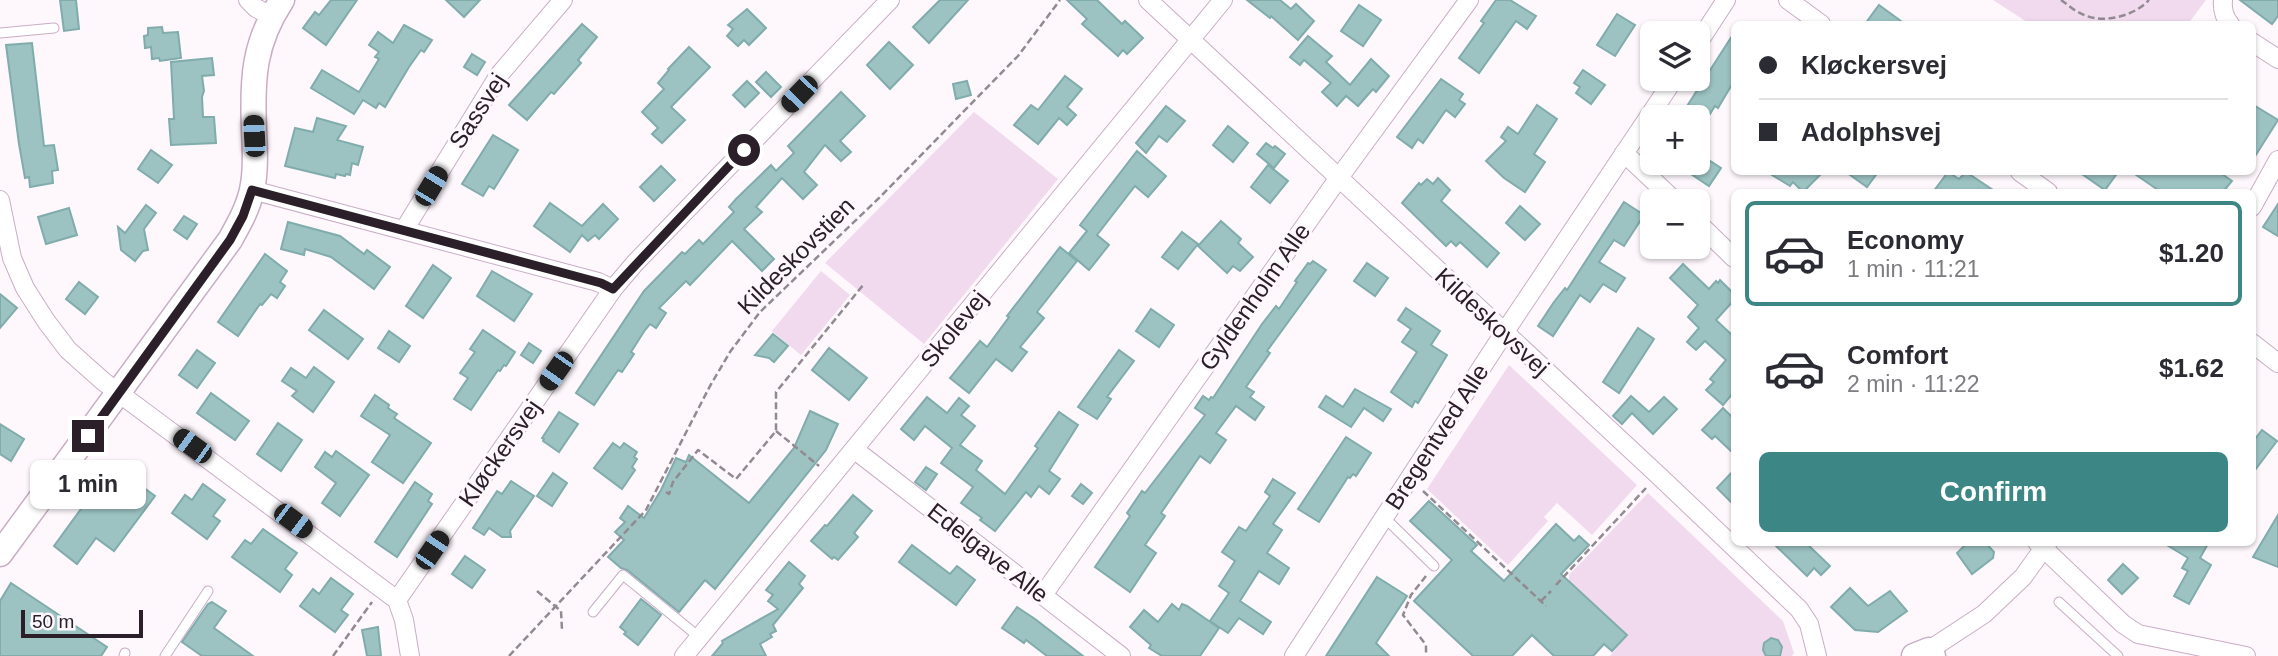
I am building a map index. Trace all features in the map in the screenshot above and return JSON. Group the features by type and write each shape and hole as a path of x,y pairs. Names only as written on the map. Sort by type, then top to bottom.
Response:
{"street":[{"path":"0,554 121,393 230,240 243,216 252,190 255,160 252,89 255,63 276,8 256,8 248,0"},
{"name":"Sassvej","path":"404,230 499,75 564,0"},
{"name":"Kløckersvej","path":"397,600 613,289 654,243 890,0"},
{"name":"Kildeskovsvej","path":"1148,0 1731,545"},
{"name":"Skolevej","path":"684,656 1223,0"},
{"name":"Gyldenholm Alle","path":"1043,595 1338,179 1469,0"},
{"path":"1710,25 1726,0"},
{"path":"1788,0 1817,21"},
{"path":"2222,4 2228,21"},
{"path":"2256,45 2278,59"},
{"name":"Bregentved Alle","path":"1294,656 1504,333 1666,91"},
{"path":"1624,153 1662,189"},
{"path":"2256,200 2278,160"},
{"path":"2024,175 2044,189"},
{"path":"252,190 601,283 613,289"},
{"path":"0,200 5,256 46,321 68,350 121,393 397,600 404,620 410,656"},
{"path":"1710,235 1731,255"},
{"path":"2256,347 2278,363"},
{"name":"Edelgave Alle","path":"855,450 1121,656"},
{"name":"Kildeskovsvej","path":"1732,546 1798,609 1809,624 1817,656"},
{"path":"1925,654 1984,614 2024,577 2042,546"},
{"path":"2045,546 2123,624 2160,648 2246,656"}],"lane":[{"path":"0,33 54,28"},
{"path":"1385,518 1434,566"},
{"path":"593,612 623,575 699,637"},
{"path":"164,656 208,591"},
{"path":"2059,601 2118,656"}],"path":[{"name":"Kildeskovstien","path":"509,656 630,530 660,489 710,386 730,352 760,312 879,198 1018,56 1060,0"},
{"path":"2061,0 2081,15 2105,19 2126,15 2149,0"},
{"path":"666,492 669,494 673,482 698,450 736,479 776,431 776,392 864,284"},
{"path":"776,431 832,478"},
{"path":"1556,585 1658,475"},
{"path":"1410,479 1546,606"},
{"path":"1426,656 1426,645 1403,615 1411,595 1434,566"},
{"path":"333,656 382,588"},
{"path":"537,591 561,611 562,630"},
{"path":"1541,601 1551,591"}],"shaded area":[{"path":"1993,0 2206,0 2190,21 2025,21"},
{"path":"974,112 1058,179 924,344 825,263"},
{"path":"821,271 850,295 801,355 772,331"},
{"path":"1509,365 1637,485 1592,535 1557,503 1544,517 1548,521 1508,565 1427,489"},
{"path":"1648,493 1783,621 1794,653 1792,656 1610,656 1627,635 1569,581 1569,575"}],"building":[{"path":"60,0 76,0 79,29 64,31"},
{"path":"331,0 357,0 326,45 303,28 315,12 319,15"},
{"path":"446,0 480,0 464,17"},
{"path":"940,0 968,0 929,43 913,27"},
{"path":"1067,0 1097,0 1122,24 1125,21 1143,38 1127,54 1123,50 1118,56 1082,24 1087,19"},
{"path":"1247,0 1280,0 1291,9 1296,4 1314,21 1298,40 1271,16 1270,18"},
{"path":"1496,0 1510,0 1536,16 1527,29 1516,21 1479,73 1459,58 1484,23 1481,21"},
{"path":"2240,0 2278,0 2278,16 2272,24"},
{"path":"1359,5 1381,20 1363,46 1341,31"},
{"path":"1879,5 1901,21 1867,21"},
{"path":"747,9 766,28 749,45 744,40 738,46 727,36 733,29 728,25"},
{"path":"1617,14 1635,25 1615,56 1597,45"},
{"path":"582,24 597,37 578,60 581,63 527,120 509,105"},
{"path":"404,25 432,40 409,67 385,107 379,103 376,108 363,100 354,114 311,88 322,70 359,92 379,59 375,57 379,52 369,45 378,32 393,43"},
{"path":"162,27 163,33 178,32 181,58 160,61 159,58 152,59 151,47 145,48 144,36 148,35 148,28"},
{"path":"1308,36 1332,56 1326,62 1350,85 1371,59 1389,76 1376,92 1373,89 1358,106 1346,96 1337,106 1322,92 1331,83 1304,60 1300,65 1290,57"},
{"path":"1731,38 1731,86 1718,108 1715,106 1710,114 1710,105 1688,105 1697,91 1710,91 1710,70"},
{"path":"889,42 913,65 890,89 867,65"},
{"path":"32,43 44,146 54,145 58,170 52,171 53,183 30,187 29,177 25,178 19,144 6,45"},
{"path":"689,47 710,67 671,107 685,120 662,143 652,134 658,128 642,112 664,89 658,83"},
{"path":"472,54 485,62 477,75 464,67"},
{"path":"212,58 214,75 202,76 202,97 203,117 214,117 216,143 171,145 169,119 174,119 171,62"},
{"path":"1583,70 1605,85 1591,104 1576,93 1580,87 1574,83"},
{"path":"766,72 781,87 771,97 756,82"},
{"path":"1065,76 1082,89 1067,107 1076,115 1067,125 1059,118 1038,144 1014,125 1031,105 1038,110"},
{"path":"1441,79 1463,94 1459,100 1465,104 1455,117 1446,110 1423,143 1418,139 1412,148 1397,137"},
{"path":"747,81 759,93 745,107 733,95"},
{"path":"967,81 971,95 956,99 953,84"},
{"path":"841,92 865,116 840,141 851,152 841,161 825,145 804,172 817,185 803,199 782,178 756,207 762,212 744,229 774,259 762,271 732,241 690,285 686,281 659,308 666,313 656,328 650,324 645,330 622,372 618,370 594,405 576,393 644,291 682,252 685,254 699,240 703,244 734,212 729,207 771,165 776,171 794,153 788,146"},
{"path":"1537,105 1557,119 1534,154 1545,162 1525,192 1504,178 1486,161 1506,141 1501,137 1508,127 1518,134"},
{"path":"1166,106 1185,121 1167,142 1159,136 1146,153 1136,143"},
{"path":"2256,106 2278,120 2256,155"},
{"path":"317,118 346,126 337,140 363,147 358,165 352,163 350,175 336,174 335,178 285,166 295,128 313,132"},
{"path":"1228,126 1248,143 1233,162 1213,145"},
{"path":"493,135 518,150 494,189 489,186 483,196 462,184"},
{"path":"1266,143 1285,154 1274,168 1257,154"},
{"path":"151,150 172,165 158,183 138,169"},
{"path":"1137,151 1166,176 1148,197 1135,186 1097,235 1109,245 1089,270 1069,253 1087,231 1080,225"},
{"path":"1710,161 1721,168 1709,186 1692,175 1710,175"},
{"path":"1268,165 1288,181 1270,203 1251,187"},
{"path":"661,166 675,180 654,201 640,187"},
{"path":"1772,175 1820,175 1806,189 1800,189 1793,182 1790,186"},
{"path":"1850,175 1876,175 1867,187"},
{"path":"1946,175 1959,179 1963,175 1970,175 1992,189 1935,189"},
{"path":"2083,175 2116,175 2104,189"},
{"path":"2136,175 2223,175 2232,181 2225,189 2157,189"},
{"path":"1438,178 1450,190 1441,201 1499,253 1487,267 1460,242 1456,246 1451,241 1446,246 1402,203 1419,183 1421,185 1427,179 1433,184"},
{"path":"1624,202 1640,212 1640,221 1624,246 1614,240 1599,262 1625,278 1616,292 1603,284 1590,302 1580,295 1553,336 1538,326 1565,288 1567,290"},
{"path":"550,203 582,226 603,204 618,219 599,239 595,235 588,241 582,235 570,252 534,226"},
{"path":"2278,204 2278,236 2263,227"},
{"path":"146,205 156,213 144,229 148,250 143,251 135,261 121,250 118,227 125,233"},
{"path":"1520,206 1540,224 1525,240 1506,223"},
{"path":"69,208 77,235 46,244 38,217"},
{"path":"184,216 197,224 187,239 174,230"},
{"path":"1221,221 1241,239 1238,243 1253,257 1240,271 1233,266 1227,273 1198,246"},
{"path":"288,222 340,236 364,254 367,250 390,267 374,289 331,257 305,249 304,255 281,249"},
{"path":"1182,232 1198,244 1178,269 1162,257"},
{"path":"1060,247 1077,261 1037,312 1044,318 1020,347 1027,352 1012,371 996,359 969,393 950,378 980,341 987,347 1009,317 1007,316"},
{"path":"265,254 287,271 280,282 285,286 277,298 271,294 260,304 238,336 218,322"},
{"path":"1313,261 1326,270 1267,351 1270,353 1246,387 1254,392 1250,397 1264,407 1255,420 1236,406 1216,433 1226,440 1210,463 1200,456 1161,513 1165,516 1145,545 1156,553 1130,592 1095,567 1130,516 1127,513 1142,491 1145,493 1205,415 1195,408 1203,396 1209,400 1213,398 1262,324 1276,306 1279,309 1297,282 1295,281 1308,263"},
{"path":"1367,263 1388,278 1375,296 1354,281"},
{"path":"1683,264 1709,289 1720,280 1731,291 1731,303 1716,320 1731,334 1731,396 1723,405 1706,390 1714,382 1710,379 1726,360 1705,341 1696,350 1687,342 1699,328 1688,317 1698,305 1670,278"},
{"path":"433,265 451,278 423,318 406,306"},
{"path":"492,271 532,294 514,321 477,296"},
{"path":"79,282 98,297 85,314 66,299"},
{"path":"0,294 17,308 0,328"},
{"path":"1406,308 1440,331 1431,345 1447,355 1418,403 1415,401 1412,407 1391,392 1417,352 1402,342 1411,329 1398,320"},
{"path":"1151,309 1174,325 1159,347 1136,331"},
{"path":"324,310 363,339 348,359 309,330"},
{"path":"1638,328 1654,339 1619,393 1603,382"},
{"path":"483,330 515,352 506,366 498,370 471,410 454,399 468,378 460,373 475,352 470,349"},
{"path":"389,331 410,346 399,362 378,348"},
{"path":"773,334 788,346 774,362 755,355"},
{"path":"529,343 541,351 533,363 521,355"},
{"path":"829,348 867,378 849,400 812,370"},
{"path":"197,350 215,363 197,388 179,375"},
{"path":"1119,350 1134,361 1107,397 1111,399 1097,419 1078,407"},
{"path":"314,367 334,382 313,412 292,396 297,391 282,381 291,368 306,378"},
{"path":"1355,389 1391,409 1383,421 1364,408 1351,427 1319,407 1326,396 1343,407"},
{"path":"211,393 249,421 235,440 197,413"},
{"path":"375,395 397,414 394,418 431,443 403,483 372,462 390,435 361,416"},
{"path":"1631,396 1649,412 1664,397 1677,409 1653,434 1632,413 1622,424 1613,416"},
{"path":"927,397 947,413 959,398 969,406 961,415 975,426 960,445 982,461 976,470 1005,494 1038,448 1035,446 1059,412 1078,425 1049,471 1060,479 1049,494 1039,486 1031,497 1026,492 995,531 961,503 973,487 941,463 952,448 925,426 914,440 901,429"},
{"path":"1723,408 1731,416 1731,451 1715,436 1712,439 1702,430"},
{"path":"810,411 838,424 826,450 715,589 705,580 679,612 608,557 624,540 615,532 625,522 620,518 628,506 644,518 676,458 686,462 689,455 749,503 794,448"},
{"path":"559,412 578,424 559,452 542,438"},
{"path":"278,423 302,440 281,471 257,454"},
{"path":"0,424 24,439 11,461 0,454"},
{"path":"2262,430 2277,441 2256,469 2256,438"},
{"path":"1346,437 1371,453 1356,476 1353,474 1348,477 1319,522 1298,509"},
{"path":"613,443 620,448 624,443 637,452 634,457 637,459 632,467 635,470 622,489 594,468"},
{"path":"336,451 369,475 340,516 322,503 336,483 315,467 325,452 332,457"},
{"path":"113,465 155,496 114,551 96,538 77,564 54,546"},
{"path":"926,467 937,474 926,490 915,482"},
{"path":"553,473 567,483 552,506 537,496"},
{"path":"1731,473 1731,502 1717,488"},
{"path":"1273,479 1295,493 1273,524 1282,530 1267,553 1289,568 1279,584 1259,571 1240,601 1271,622 1263,634 1239,618 1228,633 1210,621 1229,593 1219,586 1235,561 1222,552 1239,527 1246,531 1270,496 1265,492"},
{"path":"511,481 534,496 510,531 511,537 502,537 489,528 484,535 473,528 497,491 502,494"},
{"path":"415,482 432,494 428,501 432,504 397,557 375,542"},
{"path":"203,484 225,500 213,516 220,521 207,539 172,513 185,495 192,500"},
{"path":"1081,484 1092,493 1083,504 1072,496"},
{"path":"853,495 872,511 854,533 858,537 838,560 834,557 832,559 811,541"},
{"path":"1429,501 1477,545 1471,551 1504,581 1556,524 1574,541 1579,536 1589,545 1561,574 1627,635 1612,651 1604,644 1593,656 1554,656 1532,635 1512,656 1473,656 1414,601 1452,560 1410,521"},
{"path":"2278,515 2278,567 2253,557"},
{"path":"263,529 297,553 285,569 292,575 280,592 232,557 245,540 251,544"},
{"path":"912,545 950,574 957,566 975,580 956,605 899,562"},
{"path":"1776,546 1809,546 1830,566 1821,575 1814,568 1807,576"},
{"path":"1964,546 1989,546 1994,552 1993,558 1972,574 1957,553"},
{"path":"2168,546 2207,546 2200,558 2211,565 2189,604 2174,596 2188,571 2182,568 2188,558"},
{"path":"465,556 485,570 472,588 452,574"},
{"path":"789,562 805,576 799,584 803,588 773,625 776,631 770,634 772,637 760,644 766,656 712,656 722,641 778,609 768,601 773,595 766,590"},
{"path":"2123,564 2138,578 2122,594 2108,580"},
{"path":"1377,577 1407,596 1376,643 1389,656 1326,656"},
{"path":"331,578 353,594 341,610 348,615 335,632 300,606 313,589 319,594"},
{"path":"11,583 107,647 101,656 0,656 0,601"},
{"path":"1850,588 1868,606 1890,591 1907,611 1878,632 1855,630 1831,607"},
{"path":"641,599 661,615 638,645 624,634 626,632 620,627"},
{"path":"212,602 226,611 214,628 253,656 202,656 182,642"},
{"path":"1172,604 1179,610 1182,604 1187,606 1219,628 1200,656 1162,656 1149,648 1151,645 1130,627 1144,610 1158,622"},
{"path":"1017,607 1083,656 1047,656 1026,640 1024,643 1002,628"},
{"path":"378,627 381,656 367,656 362,630"},
{"path":"1771,638 1778,640 1782,647 1780,656 1766,656 1763,650 1764,643"}],"route":[{"path":"88,436 230,240 243,216 252,190 601,283 613,289 744,150"}]}
